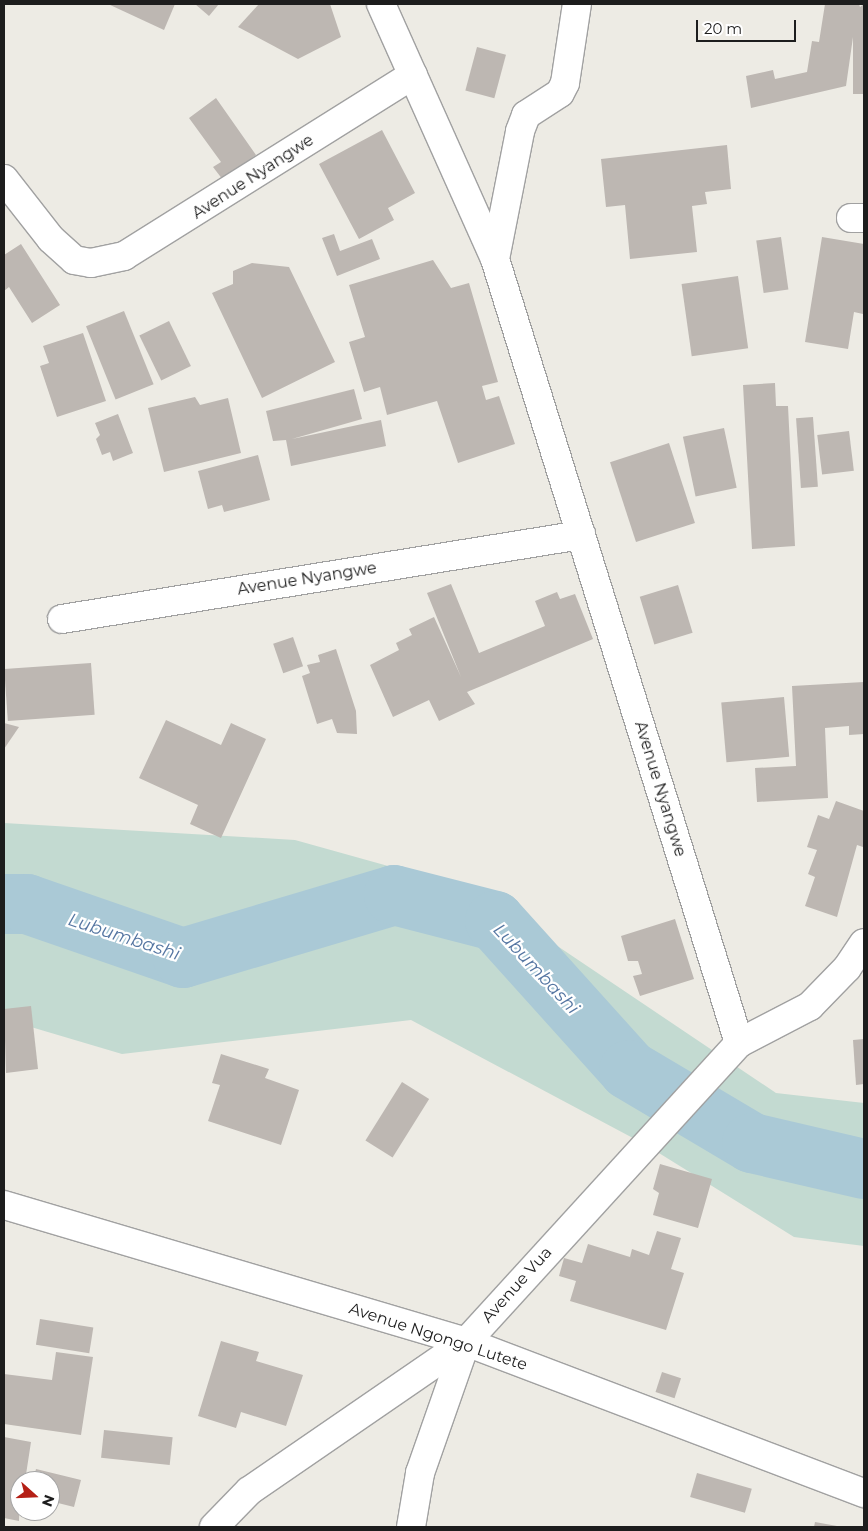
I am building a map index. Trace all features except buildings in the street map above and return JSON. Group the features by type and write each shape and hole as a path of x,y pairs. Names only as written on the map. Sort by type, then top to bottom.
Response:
{"street":[{"name":"Avenue Nyangwe","path":"381,4 495,259 581,535 734,1048"},
{"path":"495,259 520,131 526,115 560,93 566,83 578,4"},
{"name":"Avenue Nyangwe","path":"4,179 51,239 74,260 91,263 124,256 413,75"},
{"name":"Avenue Nyangwe","path":"62,619 581,535"},
{"path":"734,1048 810,1006 847,968 864,943"},
{"name":"Avenue Vua","path":"411,1527 420,1473 466,1342 637,1150 734,1048"},
{"name":"Avenue Ngongo Lutete","path":"4,1205 466,1342 864,1493"},
{"path":"214,1527 249,1491 466,1342"}],"green space":[{"path":"4,823 295,840 474,890 776,1093 864,1103 864,1246 794,1237 646,1145 411,1020 122,1054 4,1019"}],"waterway":[{"name":"Lubumbashi","path":"4,904 27,904 183,958 394,895 495,921 629,1070 752,1143 864,1169"}]}
